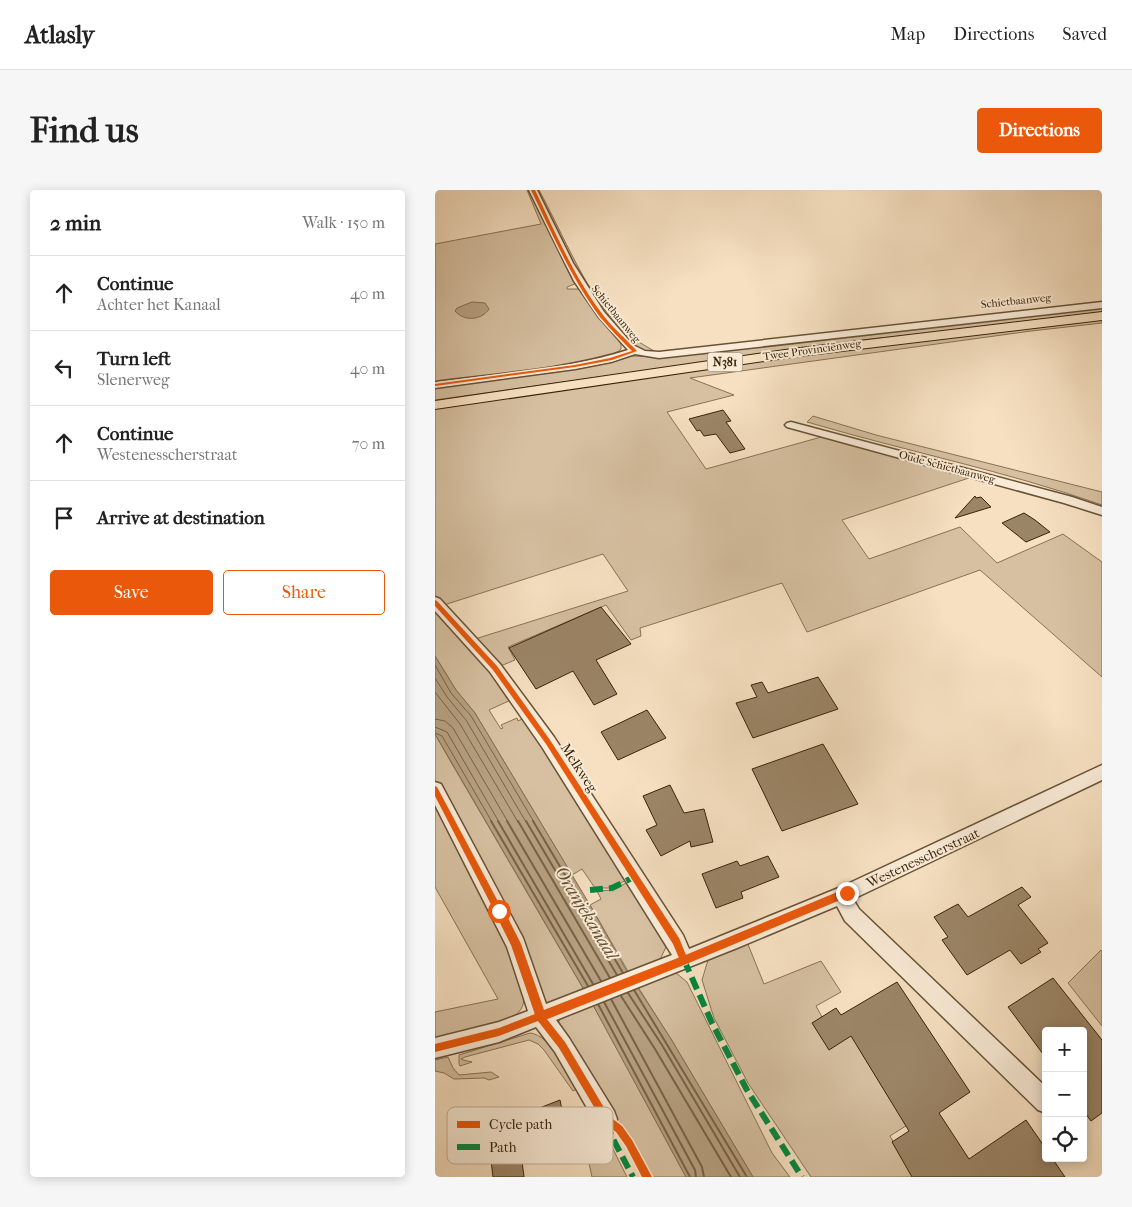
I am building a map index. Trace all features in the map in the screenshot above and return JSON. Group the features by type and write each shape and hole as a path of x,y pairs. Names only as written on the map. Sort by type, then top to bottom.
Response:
{"main road":[{"name":"Twee Provinciënweg","path":"435,405 840,346 1102,316"}],"street":[{"name":"Schietbaanweg","path":"533,190 584,292 622,340 635,351 647,354 659,355 1102,304"},
{"name":"Schietbaanweg","path":"435,385 575,366 611,359 635,351"},
{"name":"Oude Schietbaanweg","path":"791,425 1102,511"},
{"name":"Melkweg","path":"435,602 495,668 548,742 675,942 684,960"},
{"name":"Westenesscherstraat","path":"435,1048 499,1032 657,971 841,896 1053,797 1102,772"},
{"path":"435,789 516,944 540,1016 562,1045 599,1107"},
{"path":"841,896 852,914 1042,1098"}],"shaded area":[{"path":"527,190 532,190 577,283 567,287 567,289 581,289 621,344 621,349 610,355 590,361 534,371 435,384 435,244 541,224"},
{"path":"535,190 539,190 576,264 610,316 630,336 658,353 639,348 620,334 602,313 569,259"},
{"path":"1102,306 1102,314 871,339 435,400 435,387 602,363 632,356 660,357"},
{"path":"1102,319 1102,323 690,378 734,395 667,412 706,469 825,436 975,476 842,520 869,559 960,527 997,563 1063,534 1102,562 1102,677 980,570 807,632 782,583 640,628 641,636 631,640 606,605 508,647 515,660 498,667 475,639 628,591 603,554 444,605 435,596 435,408 777,358"},
{"path":"813,416 876,435 1102,492 1102,505 992,471 807,422"},
{"path":"435,607 458,631 513,699 489,710 501,729 503,728 501,725 517,718 518,721 526,717 626,880 612,888 595,888 582,869 572,875 475,713 456,690 435,656"},
{"path":"435,734 584,990 552,1004 543,1001 435,781"},
{"path":"435,801 503,932 524,997 521,1009 512,1018 435,1039 435,1012 498,999 435,887"},
{"path":"628,882 666,947 659,962 629,973 590,905 601,899 597,891 612,890"},
{"path":"747,942 764,984 821,961 841,992 816,1006 828,1028 850,1016 912,1122 890,1136 913,1177 811,1177 748,1083 714,1018 702,980 708,960"},
{"path":"1102,951 1102,1026 1068,983"},
{"path":"665,973 676,973 687,982 772,1153 790,1177 753,1177 638,987"},
{"path":"593,1005 686,1177 650,1177 629,1137 613,1118 613,1107 607,1107 558,1024 561,1016"},
{"path":"530,1033 545,1040 552,1047 580,1087 573,1091 544,1050 538,1044 529,1040 465,1057 461,1059 472,1062 460,1066 459,1064 459,1055"},
{"path":"448,1057 459,1075 491,1072 499,1077 489,1080 484,1078 454,1079 444,1073 435,1071 435,1060"},
{"path":"613,1149 627,1177 592,1177 589,1164 613,1164"}],"water":[{"path":"472,302 485,303 489,309 486,313 473,318 463,317 455,311 457,308"},
{"name":"Oranjekanaal","path":"435,656 456,690 475,713 590,905 625,968 671,1039 753,1177 686,1177 593,1005 435,734"}],"building":[{"path":"723,410 731,421 726,422 745,449 730,453 716,434 704,436 700,430 697,431 689,419"},
{"path":"975,496 976,498 981,497 991,507 955,518"},
{"path":"1024,513 1050,532 1026,542 1002,523"},
{"path":"601,607 631,644 596,660 617,694 594,705 573,671 536,689 509,648"},
{"path":"818,677 838,709 753,738 736,703 757,697 751,685 762,682 768,693"},
{"path":"647,710 666,738 618,760 601,732"},
{"path":"823,744 858,804 782,831 752,769"},
{"path":"670,785 684,813 704,809 713,842 691,847 690,841 661,856 646,830 657,825 643,796"},
{"path":"768,856 779,877 741,892 743,898 716,908 702,874 737,861 740,866"},
{"path":"1022,887 1031,897 1018,905 1048,943 1038,949 1041,952 1021,964 1010,950 967,975 942,940 948,937 934,917 958,904 968,917"},
{"path":"1053,978 1102,1040 1102,1113 1091,1121 1087,1116 1087,1027 1042,1027 1042,1053 1008,1007"},
{"path":"897,982 970,1092 939,1113 969,1159 1026,1120 1042,1143 1042,1162 1055,1162 1065,1177 912,1177 892,1142 909,1131 851,1036 829,1050 812,1023 836,1008 841,1015"},
{"path":"560,1100 561,1107 542,1107"},
{"path":"491,1164 522,1164 524,1177 493,1177"}],"marked path":[{"path":"590,890 612,888 634,877"},
{"path":"684,960 712,1023 747,1090 802,1177"},
{"path":"613,1139 633,1177"}],"cycle path":[{"path":"435,385 575,366 611,359 635,351 617,334 588,297 564,255 533,190"},
{"path":"435,602 495,668 548,742 676,941 684,960 499,1032 435,1048"},
{"path":"435,789 516,944 540,1016 562,1045 599,1107"},
{"path":"613,1124 619,1129 629,1143 647,1177"}],"route":[{"path":"499,911 516,944 540,1016 684,960 847,893"}]}
